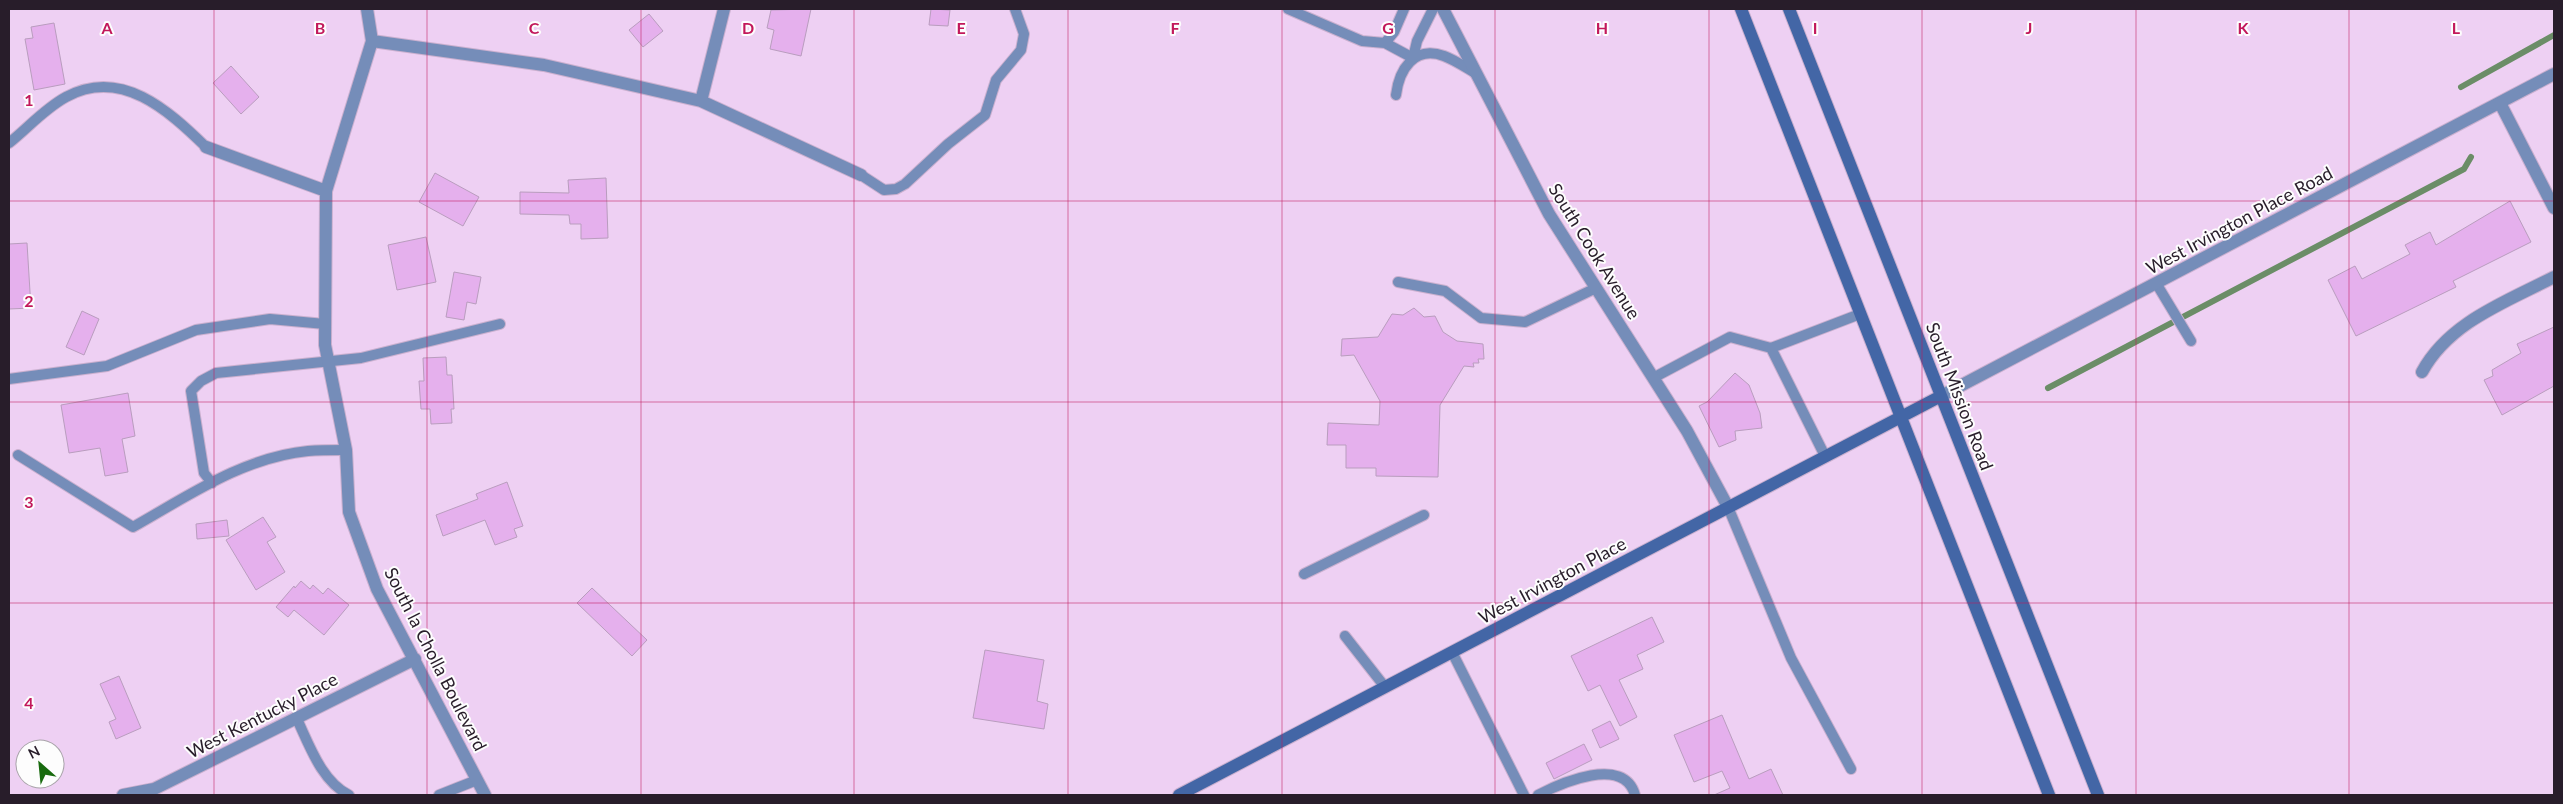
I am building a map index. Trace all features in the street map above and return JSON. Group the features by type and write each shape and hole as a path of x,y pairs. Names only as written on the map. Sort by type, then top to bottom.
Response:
{"main road":[{"path":"1741,9 2049,795"},
{"name":"South Mission Road","path":"1789,9 2098,795"},
{"name":"West Irvington Place","path":"1180,795 1941,396"}],"street":[{"name":"South la Cholla Boulevard","path":"367,9 372,41 326,191 325,345 346,450 349,512 377,589 485,795"},
{"path":"702,101 724,9"},
{"name":"South Cook Avenue","path":"1443,9 1549,214 1687,431 1728,507"},
{"path":"372,41 544,65 702,101 861,175"},
{"name":"West Irvington Place Road","path":"1941,396 2554,74"},
{"path":"2500,103 2554,208"},
{"path":"206,147 326,191"},
{"path":"2422,372 2431,354 2460,328 2554,277"},
{"name":"West Kentucky Place","path":"123,795 154,789 415,659"}],"lane":[{"path":"861,175 884,190 905,184 948,144 985,114 996,80 1021,50 1024,34 1015,9"},
{"path":"1288,9 1362,41 1385,44 1413,58 1425,54 1442,55 1475,72"},
{"path":"1385,44 1394,32 1404,9"},
{"path":"1396,95 1400,73 1413,58 1417,41 1434,9"},
{"path":"9,143 65,98 84,89 105,86 126,89 147,98 177,120 206,147"},
{"path":"1398,282 1444,291 1481,318 1525,322 1596,288"},
{"path":"2156,283 2191,341"},
{"path":"1653,378 1730,337 1771,348 1860,314"},
{"path":"9,379 107,366 196,330 270,319 325,324"},
{"path":"212,483 204,473 191,391 201,381 216,373 328,363 361,358 500,324"},
{"path":"1771,348 1825,456"},
{"path":"18,455 133,527 233,471 279,456 308,451 346,450"},
{"path":"1728,507 1792,658 1852,769"},
{"path":"1304,574 1424,515"},
{"path":"1345,636 1385,687"},
{"path":"1452,652 1524,795"},
{"path":"296,717 326,775 342,792 349,795"},
{"path":"1538,795 1566,781 1606,774 1624,780 1634,789 1635,795"},
{"path":"438,795 477,780"}],"building":[{"path":"811,9 801,56 770,49 774,30 767,28 771,10"},
{"path":"931,9 950,10 948,26 929,25"},
{"path":"649,14 663,31 643,47 629,30"},
{"path":"54,23 65,84 34,90 25,39 33,38 31,27"},
{"path":"231,66 259,97 241,114 213,83"},
{"path":"435,173 479,197 463,226 419,202"},
{"path":"606,178 608,238 581,239 581,224 570,224 569,215 520,214 520,192 569,193 568,180"},
{"path":"2510,201 2531,242 2453,281 2456,287 2356,336 2328,280 2355,266 2362,279 2410,254 2405,245 2430,232 2436,245"},
{"path":"426,237 436,282 397,290 388,245"},
{"path":"27,243 31,308 9,309 9,244"},
{"path":"454,272 481,277 476,304 467,302 464,320 446,317"},
{"path":"1414,308 1424,317 1435,316 1443,332 1457,341 1483,344 1484,359 1478,359 1479,363 1473,363 1474,367 1464,366 1440,405 1438,477 1376,476 1376,468 1346,468 1346,445 1327,445 1328,423 1379,425 1380,401 1354,355 1341,356 1342,339 1378,337 1392,314 1403,315"},
{"path":"82,311 99,319 84,355 66,347"},
{"path":"2554,327 2554,386 2502,415 2484,380 2493,376 2492,370 2521,353 2517,344"},
{"path":"446,357 447,375 452,375 454,409 451,409 452,423 431,424 430,409 421,409 419,381 424,381 423,358"},
{"path":"1735,373 1749,385 1760,413 1762,428 1735,431 1736,440 1719,447 1699,406 1707,402"},
{"path":"128,393 135,436 122,439 128,472 105,476 100,448 69,453 61,405"},
{"path":"507,482 523,526 514,529 517,537 495,545 485,520 443,536 436,515 478,499 476,494"},
{"path":"263,517 276,537 267,542 285,572 256,590 226,540"},
{"path":"227,520 229,536 197,539 196,524"},
{"path":"301,581 310,589 313,585 323,594 328,588 349,605 324,635 294,610 288,617 276,607 294,586 295,588"},
{"path":"592,588 647,640 632,656 577,603"},
{"path":"1652,617 1664,642 1637,655 1643,669 1619,680 1637,717 1620,726 1600,685 1588,691 1571,656"},
{"path":"985,650 1044,660 1037,701 1048,704 1044,729 973,718"},
{"path":"119,676 141,728 116,739 109,722 116,719 100,684"},
{"path":"1722,715 1749,779 1771,769 1783,795 1714,795 1730,788 1722,771 1694,782 1674,735"},
{"path":"1610,721 1619,739 1600,748 1592,730"},
{"path":"1584,744 1592,760 1554,779 1546,763"}],"waterway":[{"path":"2461,87 2554,35"},
{"path":"2048,388 2464,169 2471,157"}]}
